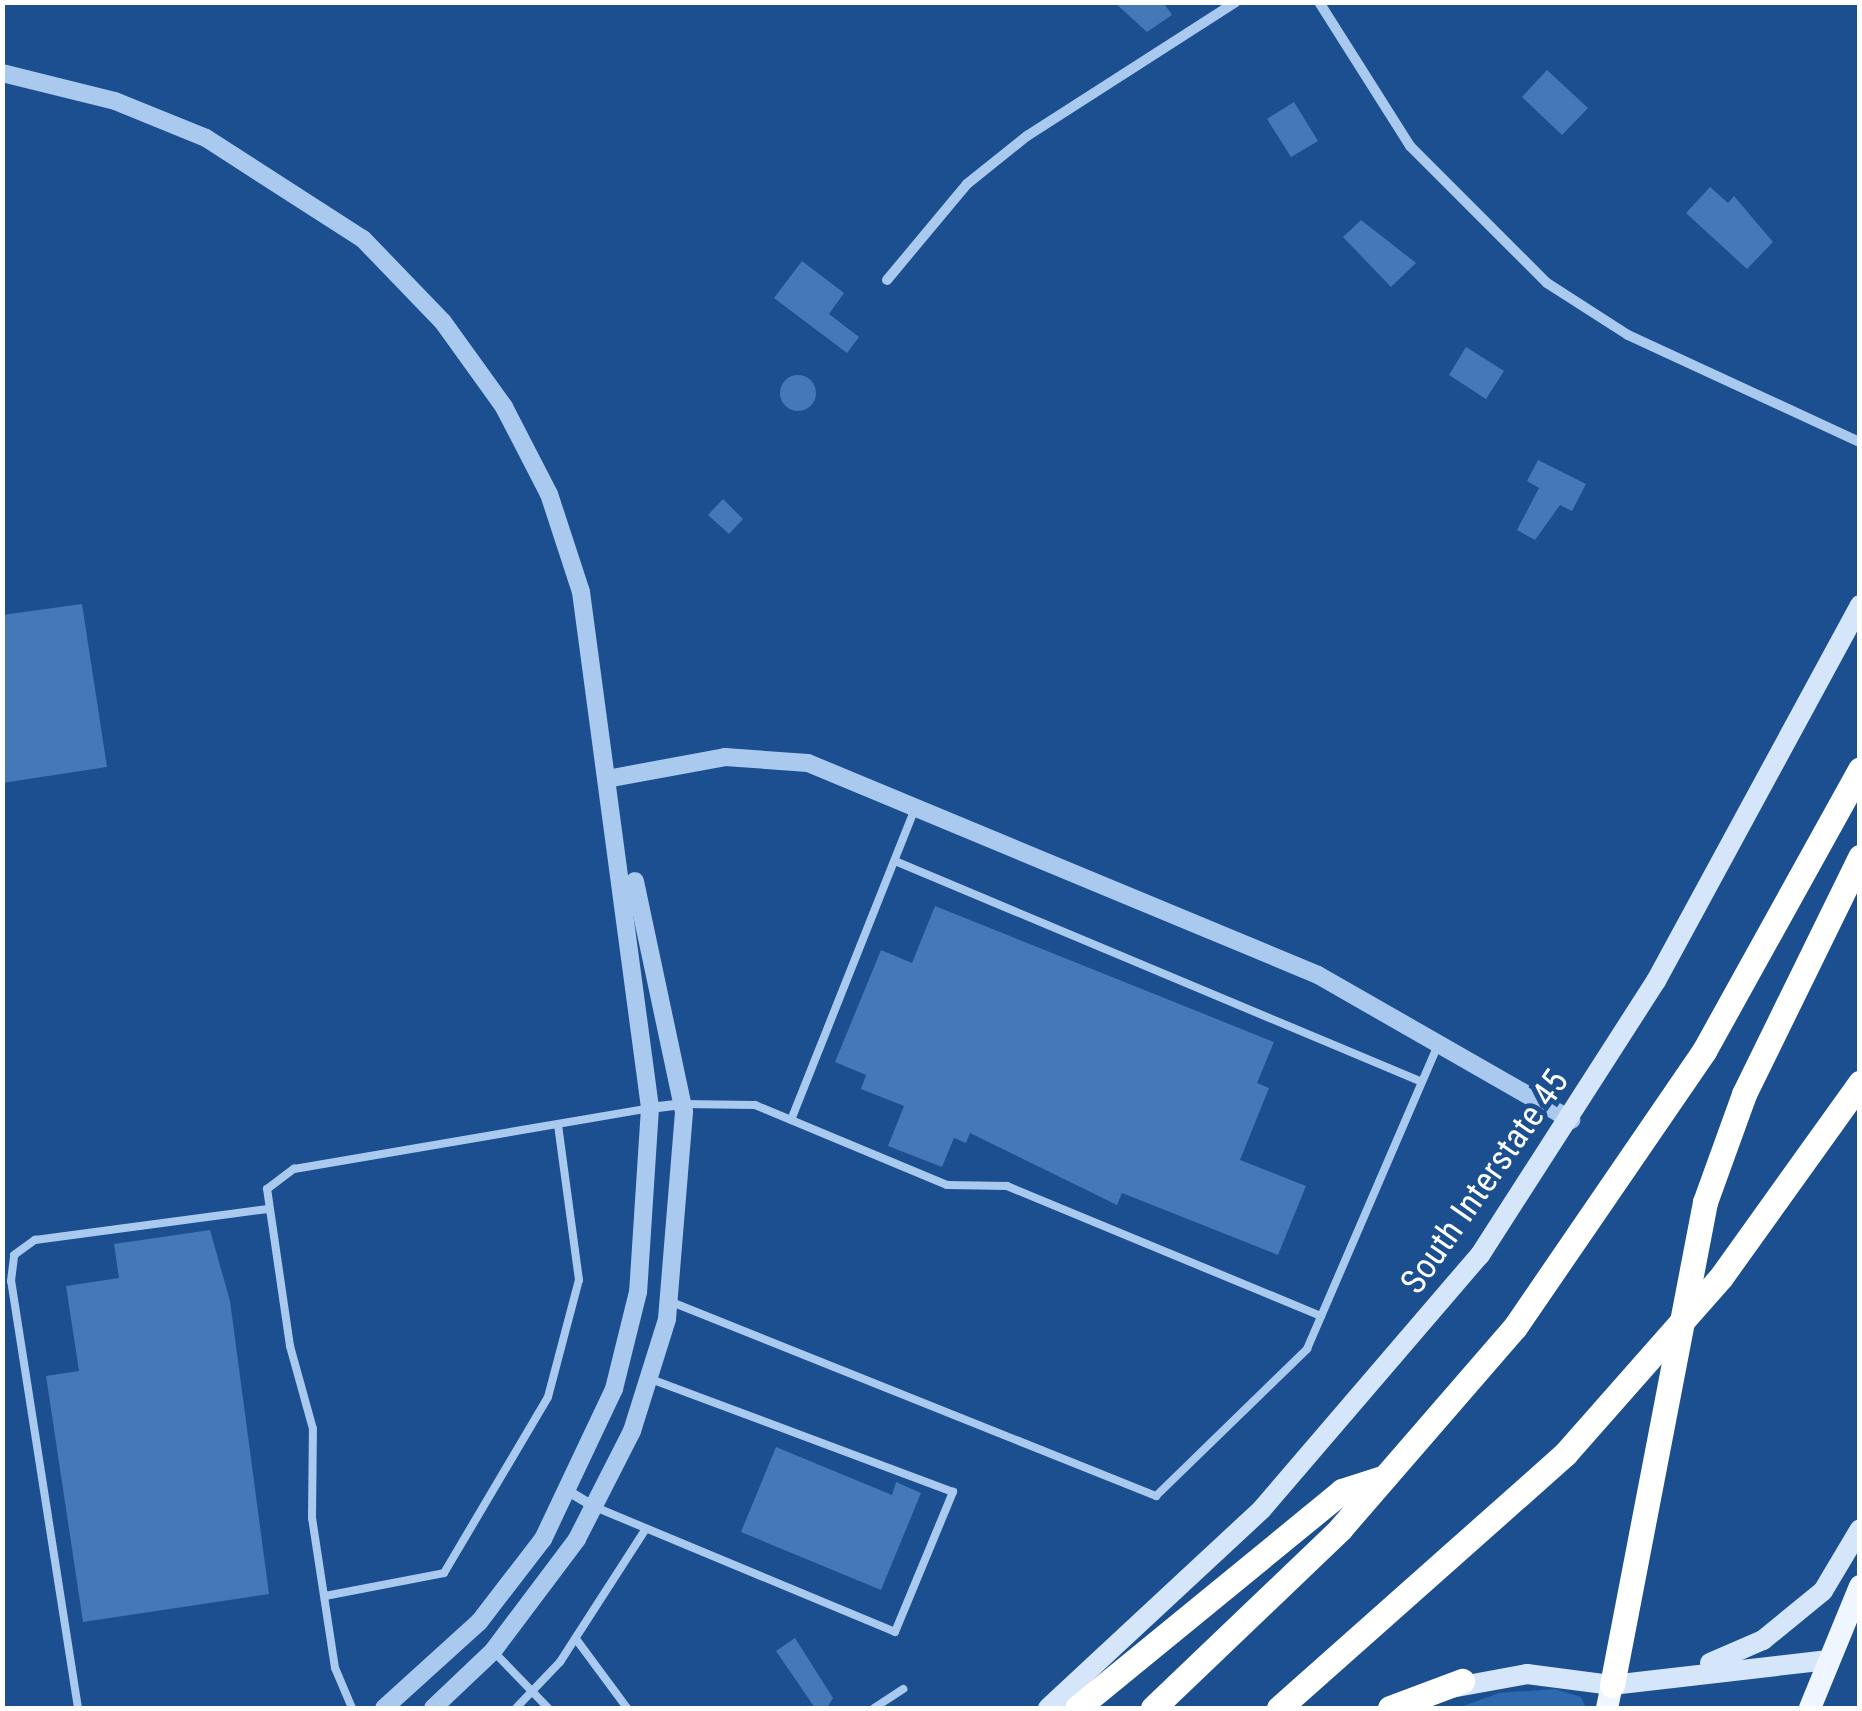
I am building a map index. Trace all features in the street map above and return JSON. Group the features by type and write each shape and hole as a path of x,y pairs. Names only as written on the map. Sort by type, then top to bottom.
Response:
{"highway":[{"path":"1153,1708 1389,1476 1515,1327 1630,1167 1860,769"},
{"path":"1610,1697 1705,1202 1744,1094 1860,858"},
{"path":"1279,1708 1565,1454 1721,1277 1860,1083"},
{"path":"1077,1708 1342,1492 1389,1476"},
{"path":"1390,1708 1462,1681"}],"main road":[{"name":"South Interstate 45","path":"1048,1708 1172,1600 1362,1402 1571,1120 1860,604"},
{"path":"1415,1708 1462,1681 1527,1674 1610,1697 1654,1678 1732,1657 1778,1630 1823,1591 1860,1529"},
{"path":"1810,1708 1860,1586"},
{"path":"1654,1678 1830,1660"}],"street":[{"path":"887,280 967,184 1027,136 1236,2"},
{"path":"1319,2 1410,146 1547,283 1628,335 1860,442"},
{"path":"2,73 115,101 245,158 363,239 443,322 527,446 568,542 612,778 682,1104 670,1301 649,1378 595,1507 493,1652 433,1708"},
{"path":"612,778 769,754 916,807 1233,936 1439,1043 1571,1120"},
{"path":"384,1708 479,1622 568,1491 614,1389 638,1292 650,1108 612,778"},
{"path":"650,1108 682,1104"},
{"path":"568,1491 595,1507"}],"lane":[{"path":"790,1120 916,807"},
{"path":"895,860 1422,1082"},
{"path":"670,1301 1156,1496 1306,1349 1439,1043"},
{"path":"682,1104 755,1105 948,1186 1007,1186 1320,1316"},
{"path":"352,1708 325,1596 312,1518 313,1429 266,1208 272,1182 294,1168 650,1108"},
{"path":"325,1596 444,1573 548,1397 579,1280 558,1124"},
{"path":"78,1708 11,1281 14,1254 34,1240 266,1208"},
{"path":"595,1507 894,1632 953,1492 649,1378"},
{"path":"516,1708 576,1639 645,1530"},
{"path":"576,1639 627,1708"},
{"path":"493,1652 548,1708"},
{"path":"874,1708 904,1689"}],"shaded area":[{"path":"1555,1689 1581,1697 1586,1708 1458,1708 1499,1693"}],"building":[{"path":"1114,2 1163,2 1172,15 1147,32"},
{"path":"1547,70 1588,108 1562,135 1522,97"},
{"path":"1294,102 1318,141 1291,157 1267,119"},
{"path":"1710,187 1728,203 1734,196 1773,242 1747,269 1686,213"},
{"path":"1361,220 1416,263 1391,287 1343,237"},
{"path":"802,261 844,293 829,314 859,337 847,353 774,298"},
{"path":"1466,347 1504,371 1486,399 1449,375"},
{"path":"798,375 811,380 816,393 811,406 798,411 785,406 780,393 785,380"},
{"path":"1538,460 1586,484 1572,511 1560,505 1535,540 1517,530 1539,488 1527,481"},
{"path":"723,499 743,519 729,534 708,515"},
{"path":"82,604 107,767 2,783 2,615"},
{"path":"935,906 1274,1042 1257,1083 1269,1088 1240,1160 1306,1186 1278,1255 1122,1193 1117,1205 970,1133 966,1143 954,1138 942,1167 888,1146 904,1106 861,1089 866,1075 835,1062 881,950 912,963"},
{"path":"210,1230 230,1301 269,1594 83,1622 46,1376 79,1371 66,1286 119,1278 114,1244"},
{"path":"776,1447 892,1495 896,1482 921,1493 881,1590 741,1532"},
{"path":"795,1638 833,1698 827,1708 815,1708 776,1651"}]}
